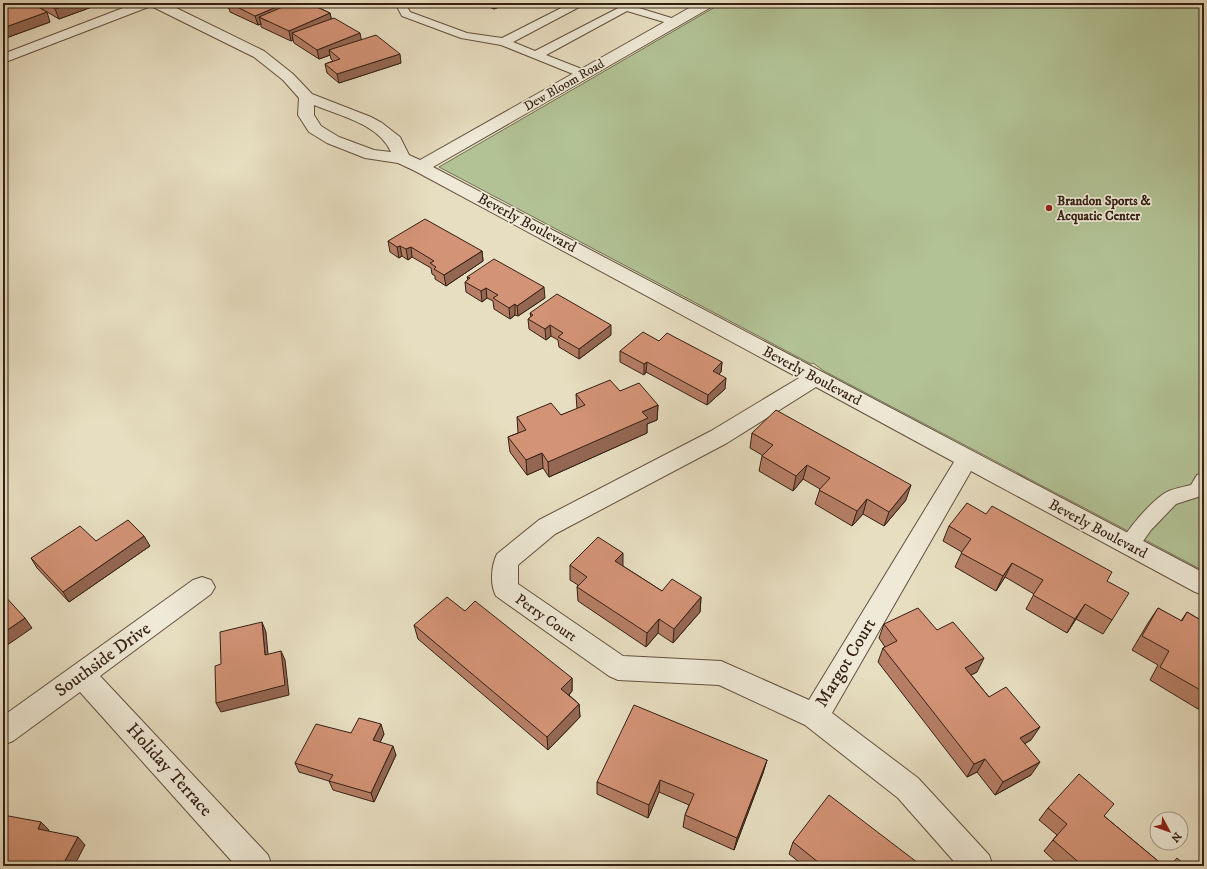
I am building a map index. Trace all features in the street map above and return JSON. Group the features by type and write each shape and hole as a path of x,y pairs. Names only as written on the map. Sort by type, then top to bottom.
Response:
{"street":[{"path":"3,58 148,3"},
{"path":"156,3 259,54 288,77 307,97 365,120 376,126 394,140 402,158"},
{"name":"Dew Bloom Road","path":"421,167 708,3"},
{"name":"Beverly Boulevard","path":"307,97 306,115 316,129 343,144 371,155 402,158 421,167 1204,585"},
{"name":"Perry Court","path":"814,716 721,673 618,668 505,589 506,561 547,527 719,437 815,378"},
{"name":"Margot Court","path":"967,459 814,716 908,788 978,866"},
{"name":"Southside Drive","path":"3,732 202,588"},
{"name":"Holiday Terrace","path":"82,675 256,866"}],"lane":[{"path":"400,3 406,14 465,36 504,42 583,74"},
{"path":"504,42 579,3"},
{"path":"536,55 621,5 674,22"},
{"path":"1129,545 1144,525 1169,500 1202,488"}],"green space":[{"path":"722,3 1204,3 1204,571 824,371 813,363 811,364 439,167"}],"building":[{"path":"3,3 31,3 47,12 3,28"},
{"path":"44,3 73,3 55,9"},
{"path":"229,3 286,3 255,16"},
{"path":"292,3 300,5 308,3 330,13 289,31 259,17"},
{"path":"334,18 360,33 317,50 292,33"},
{"path":"376,35 400,54 337,74 325,64 340,59 329,50"},
{"path":"425,219 482,251 444,275 434,269 436,267 430,263 434,261 411,247 406,249 400,246 397,247 388,241"},
{"path":"494,259 544,287 517,306 515,304 509,308 493,298 498,295 486,288 481,291 465,282 470,278 467,277"},
{"path":"557,294 611,325 579,349 558,337 563,333 550,325 545,329 528,319 533,315 530,313"},
{"path":"643,332 659,341 667,333 722,362 713,371 726,378 708,395 647,362 644,364 620,351"},
{"path":"610,380 620,391 639,383 658,405 642,412 648,418 548,462 542,453 526,460 508,437 526,430 517,417 551,403 561,415 585,405 576,394"},
{"path":"776,410 911,485 889,512 867,499 857,511 819,490 830,478 807,465 796,476 762,456 773,445 752,433"},
{"path":"967,503 986,514 992,506 1112,572 1107,581 1129,593 1112,620 1085,604 1075,619 1033,595 1043,580 1012,563 1003,576 961,553 971,539 949,526"},
{"path":"128,520 144,536 63,592 31,558 80,526 96,541"},
{"path":"598,537 623,553 615,561 662,591 672,579 701,597 674,629 659,619 647,633 577,587 587,577 570,565"},
{"path":"3,594 25,618 3,633"},
{"path":"447,597 465,611 475,601 572,678 561,689 579,704 547,737 414,625"},
{"path":"918,608 937,630 953,622 984,658 965,668 989,697 1006,687 1040,727 1020,738 1040,762 1003,782 985,759 974,764 883,648 897,641 884,624"},
{"path":"1158,608 1182,621 1187,612 1204,622 1204,692 1160,667 1169,651 1142,636"},
{"path":"262,622 265,655 281,651 285,685 216,703 215,666 221,664 220,632"},
{"path":"634,705 767,760 737,838 685,815 694,794 660,780 649,805 597,782"},
{"path":"359,718 381,724 373,740 393,746 371,793 329,781 333,775 295,763 316,724 351,733"},
{"path":"1079,774 1114,804 1104,816 1164,866 1083,866 1053,840 1067,824 1048,808"},
{"path":"829,795 922,866 823,866 793,842"},
{"path":"3,815 41,822 38,829 78,837 62,866 3,866"},
{"path":"1177,858 1186,866 1170,866"}],"place":[{"name":"Brandon Sports & Acquatic Center","path":"1049,208"}]}
